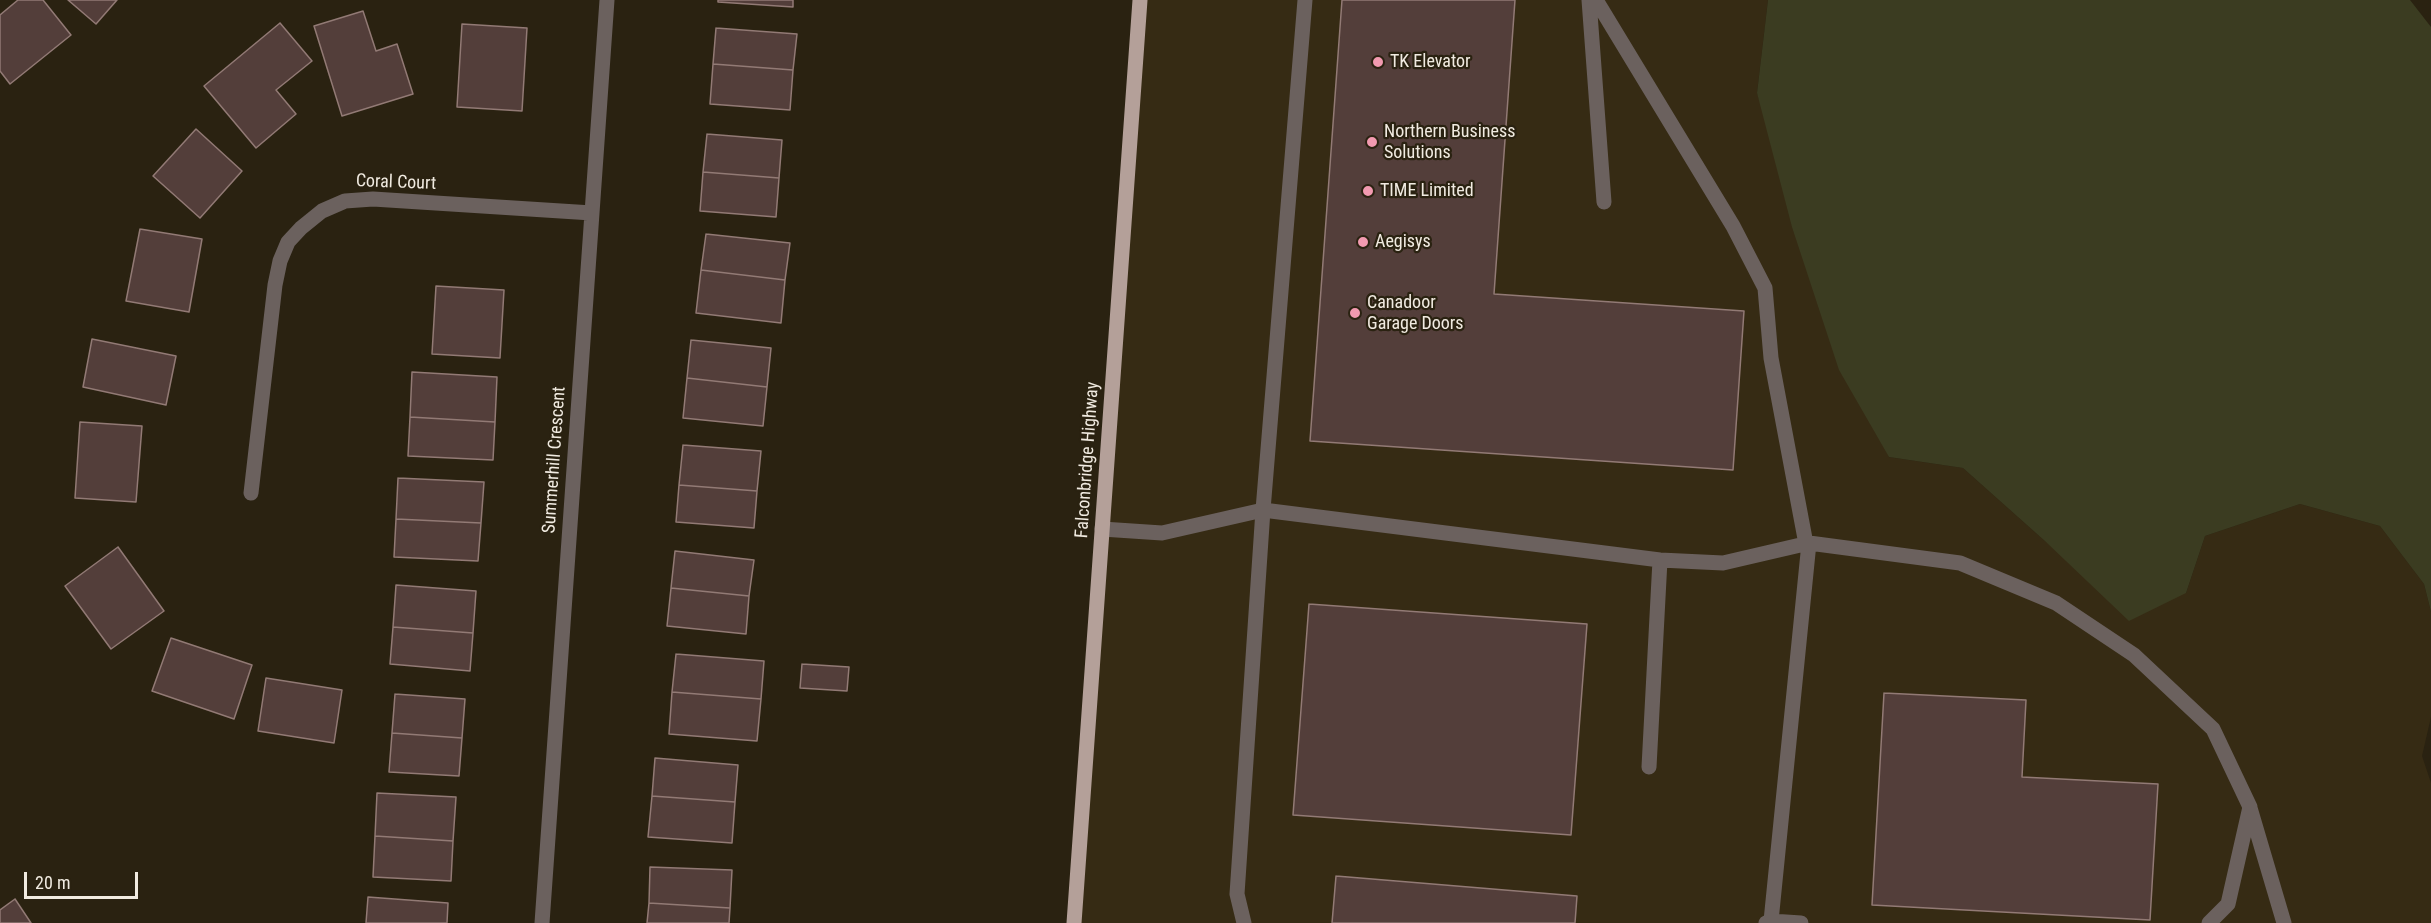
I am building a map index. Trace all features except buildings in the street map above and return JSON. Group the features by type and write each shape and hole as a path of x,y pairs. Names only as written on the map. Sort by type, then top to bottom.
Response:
{"main road":[{"name":"Falconbridge Highway","path":"1074,923 1140,0"}],"street":[{"name":"Summerhill Crescent","path":"542,923 607,0"},
{"path":"1244,923 1238,894 1263,510 1305,0"},
{"path":"1589,0 1604,201"},
{"path":"1596,0 1733,226 1765,288 1771,358 1808,544 1769,922 1801,923"},
{"name":"Coral Court","path":"251,493 275,285 280,261 288,242 301,228 322,211 345,201 373,199 592,213"},
{"path":"1102,529 1162,533 1263,510 1660,560 1724,563 1808,544 1960,563 2056,603 2134,655 2213,729 2250,807 2284,923"},
{"path":"1649,767 1660,560"},
{"path":"2209,923 2228,904 2250,807"}],"shaded area":[{"path":"1144,0 1768,0 1757,93 1889,457 1963,468 2046,542 2186,593 2205,536 2300,504 2380,526 2424,584 2431,612 2431,717 2422,756 2431,783 2431,923 1078,923"}],"green space":[{"path":"1768,0 2410,0 2431,27 2431,612 2424,584 2380,526 2300,504 2205,536 2186,593 2129,621 2046,542 1963,468 1889,457 1839,370 1792,227 1757,93"}],"place":[{"name":"TK Elevator","path":"1378,62"},
{"name":"Northern Business Solutions","path":"1372,142"},
{"name":"TIME Limited","path":"1368,191"},
{"name":"Aegisys","path":"1363,242"},
{"name":"Canadoor Garage Doors","path":"1355,313"}]}
